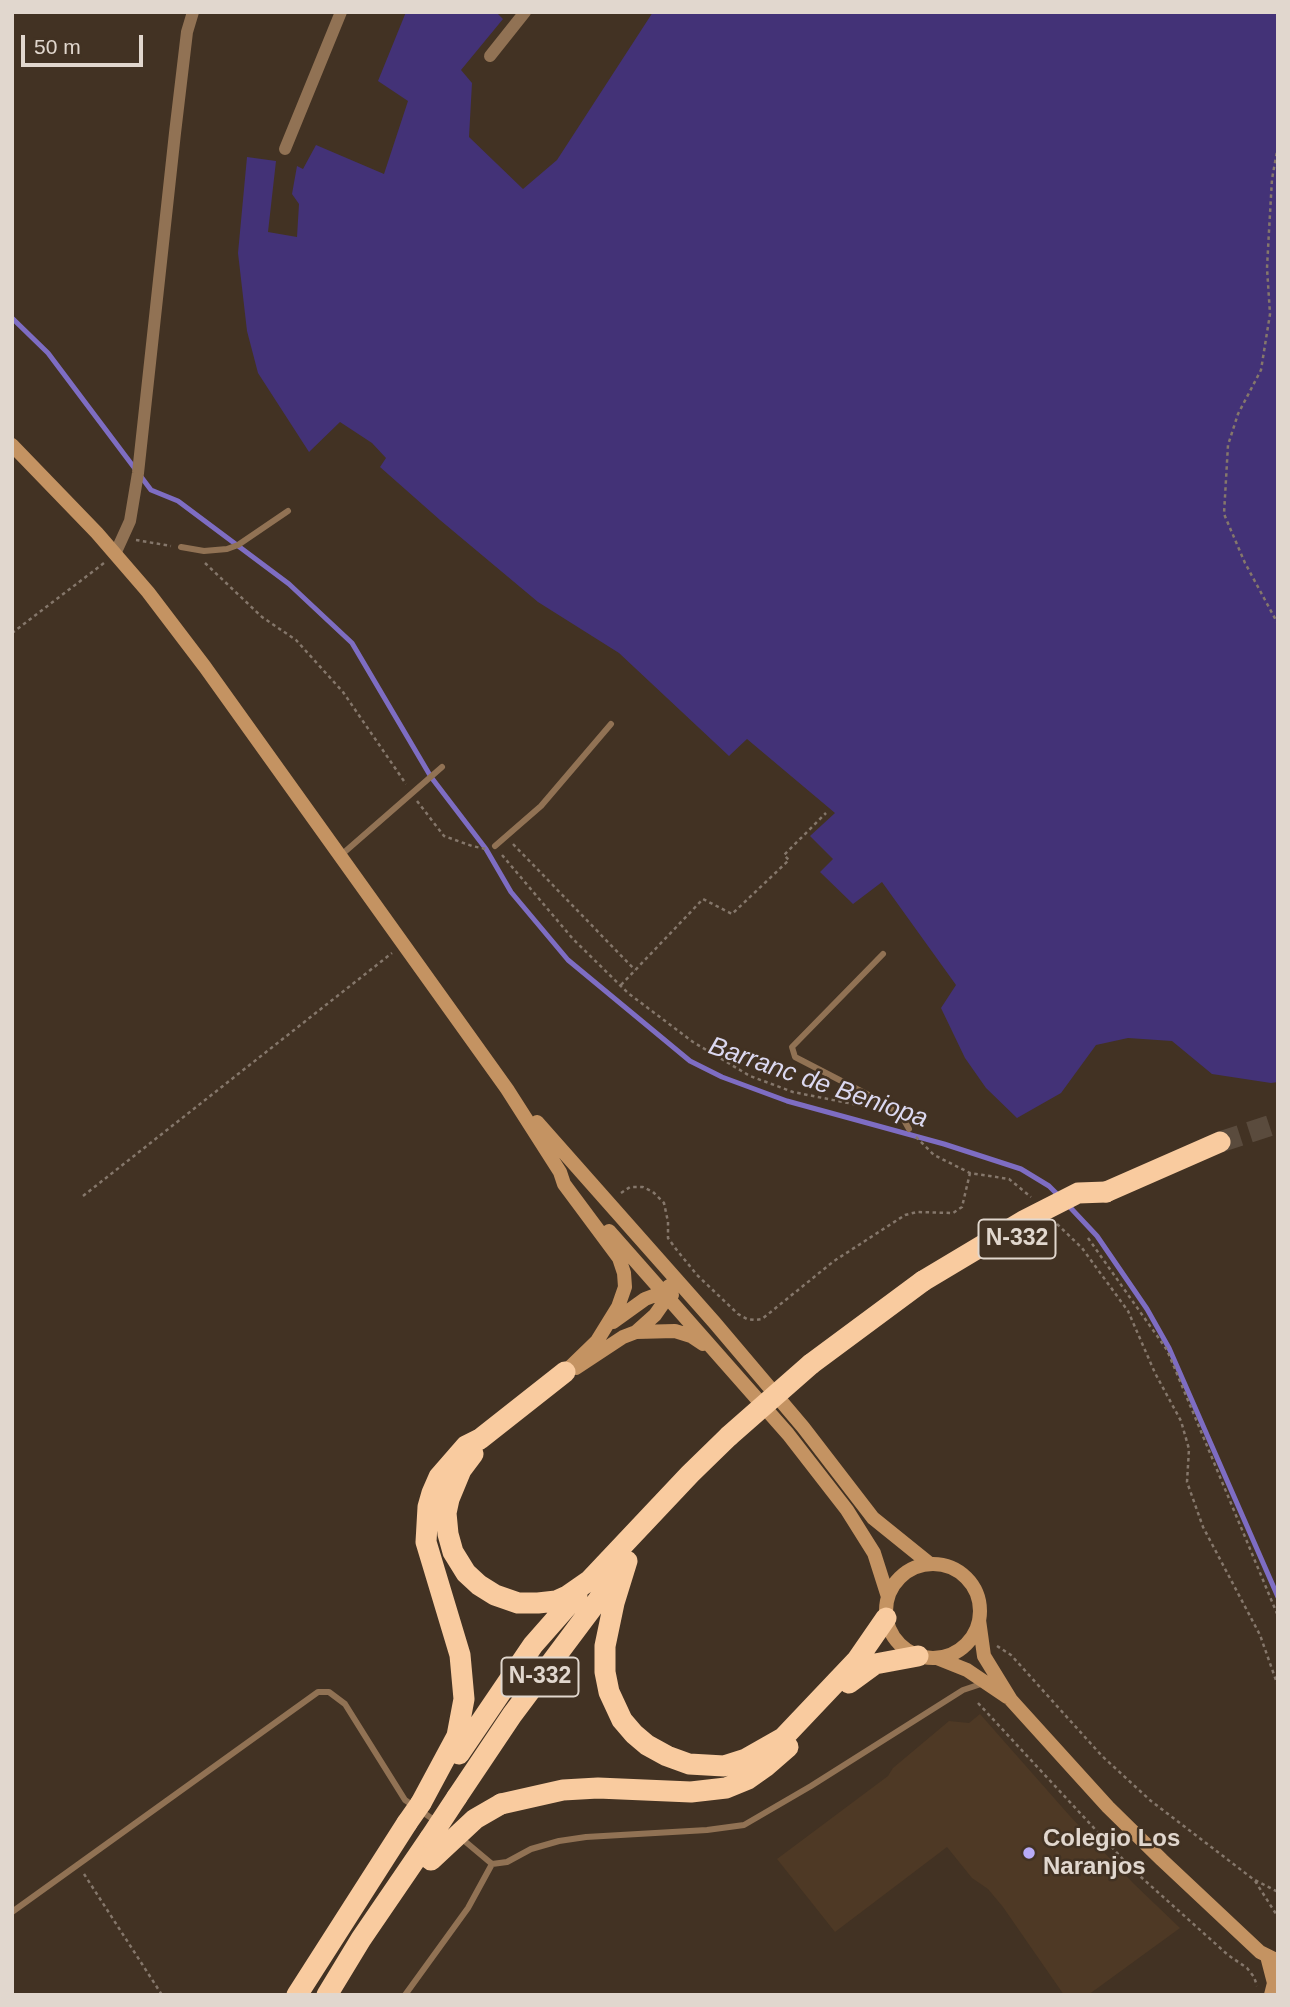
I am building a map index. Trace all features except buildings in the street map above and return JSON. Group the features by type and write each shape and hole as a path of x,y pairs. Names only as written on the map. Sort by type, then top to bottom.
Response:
{"highway":[{"name":"N-332","path":"327,1995 512,1715 627,1561 734,1440 816,1368 927,1286 1025,1220 1078,1193 1106,1192 1220,1142"},
{"path":"421,1803 457,1736 464,1699 460,1655 426,1542 428,1507 439,1477 466,1446 480,1439 565,1372"},
{"path":"480,1439 460,1470 446,1513 447,1534 458,1564 479,1585 495,1595 518,1603 556,1601 590,1580"},
{"path":"297,1995 407,1823 447,1772 533,1645 690,1474 734,1440"},
{"path":"627,1561 605,1646 604,1672 609,1692 622,1720 634,1734 647,1745 689,1764 724,1766 746,1759 783,1738 857,1660 887,1608"},
{"path":"342,1995 431,1860 475,1819 501,1804 563,1790 598,1788 691,1792 726,1788 748,1779 765,1767 857,1675 875,1664 928,1657"}],"street":[{"path":"115,554 130,521 138,473 187,32 193,12"},
{"path":"285,149 341,12"},
{"path":"490,56 524,12"},
{"path":"12,446 148,592 205,667 507,1089 560,1171 613,1236 788,1434 847,1510 874,1553 890,1631 897,1642 928,1657 967,1670 1011,1700"},
{"path":"507,1089 732,1343 803,1427 873,1518 930,1564"},
{"path":"560,1171 564,1184 618,1258 624,1273 625,1287 606,1329 565,1372"},
{"path":"587,1181 592,1195 669,1286 655,1315 636,1332"},
{"path":"606,1329 645,1299 667,1294 679,1297 838,1483 861,1502"},
{"path":"565,1372 581,1366 623,1337 636,1332 675,1331 691,1336 719,1354"},
{"path":"887,1608 894,1584 916,1567 930,1564 944,1566 957,1571 968,1580 976,1592 980,1606 980,1640 984,1656 1011,1700 1116,1816 1250,1943 1272,1958 1274,1983 1271,1995"},
{"path":"928,1657 952,1654 964,1646 974,1634 979,1620"}],"lane":[{"path":"181,547 204,551 227,550 288,511"},
{"path":"495,846 541,806 611,724"},
{"path":"340,856 442,767"},
{"path":"883,954 792,1047 795,1057 886,1104 909,1129"},
{"path":"12,1912 318,1692 328,1692 345,1704 405,1800 466,1842 492,1864 507,1862 531,1849 586,1836 707,1830 744,1825 811,1786 962,1690 986,1683"},
{"path":"405,1995 468,1908 492,1864"}],"path":[{"path":"1278,146 1272,179 1267,268 1270,314 1261,370 1238,414 1228,445 1224,514 1245,564 1278,624"},
{"path":"123,538 181,547 203,561 262,617 296,640 343,692 429,819 444,835 472,846 486,849 495,846 573,939 621,985 693,1042 750,1076 793,1091 870,1108"},
{"path":"12,633 115,554"},
{"path":"621,985 703,899 732,914 789,860 783,855 826,813"},
{"path":"507,838 635,970"},
{"path":"83,1196 403,944"},
{"path":"909,1129 934,1155 970,1173 1009,1179 1033,1199"},
{"path":"607,1202 630,1187 643,1186 653,1192 664,1203 668,1238 676,1249 697,1275 737,1314 755,1320 762,1319 834,1261 905,1215 917,1212 953,1213 962,1207 970,1173"},
{"path":"1055,1222 1082,1248 1128,1311 1155,1373 1181,1421 1189,1449 1187,1482 1203,1527 1260,1635 1278,1686"},
{"path":"1088,1238 1167,1350 1278,1616"},
{"path":"980,1640 1000,1647 1011,1655 1102,1756 1151,1801 1253,1879 1278,1892"},
{"path":"978,1703 1132,1869 1228,1955 1247,1968 1257,1986 1254,1995"},
{"path":"78,1865 162,1995"},
{"path":"1253,1879 1278,1917"}],"shaded area":[{"path":"406,12 496,12 503,19 461,70 472,83 469,137 523,189 557,160 653,12 1278,12 1278,1082 1212,1074 1172,1041 1128,1038 1096,1045 1061,1093 1017,1118 986,1088 965,1058 941,1008 956,985 882,882 853,904 820,872 833,859 810,836 835,813 747,739 729,756 619,653 538,602 440,520 380,467 386,458 372,443 340,422 309,452 258,373 247,331 238,253 247,157 276,161 268,232 297,237 299,204 292,194 297,166 303,169 316,145 384,174 408,101 378,81"},
{"name":"Colegio Los Naranjos","path":"980,1714 1069,1815 1180,1928 1088,1995 1064,1995 1003,1907 988,1889 972,1878 947,1847 835,1932 777,1859 888,1776 893,1768 949,1721 969,1723"}],"waterway":[{"name":"Barranc de Beniopa","path":"12,318 48,353 151,490 178,501 289,584 352,643 431,777 486,849 511,892 568,960 690,1061 722,1077 787,1101 944,1144 1021,1169 1049,1186 1059,1196"},
{"name":"Barranc de Beniopa","path":"1066,1203 1097,1236 1147,1309 1169,1348 1278,1597"}],"tunnel":[{"path":"1220,1142 1278,1123"}],"place":[{"name":"Colegio Los Naranjos","path":"1029,1853"}]}
